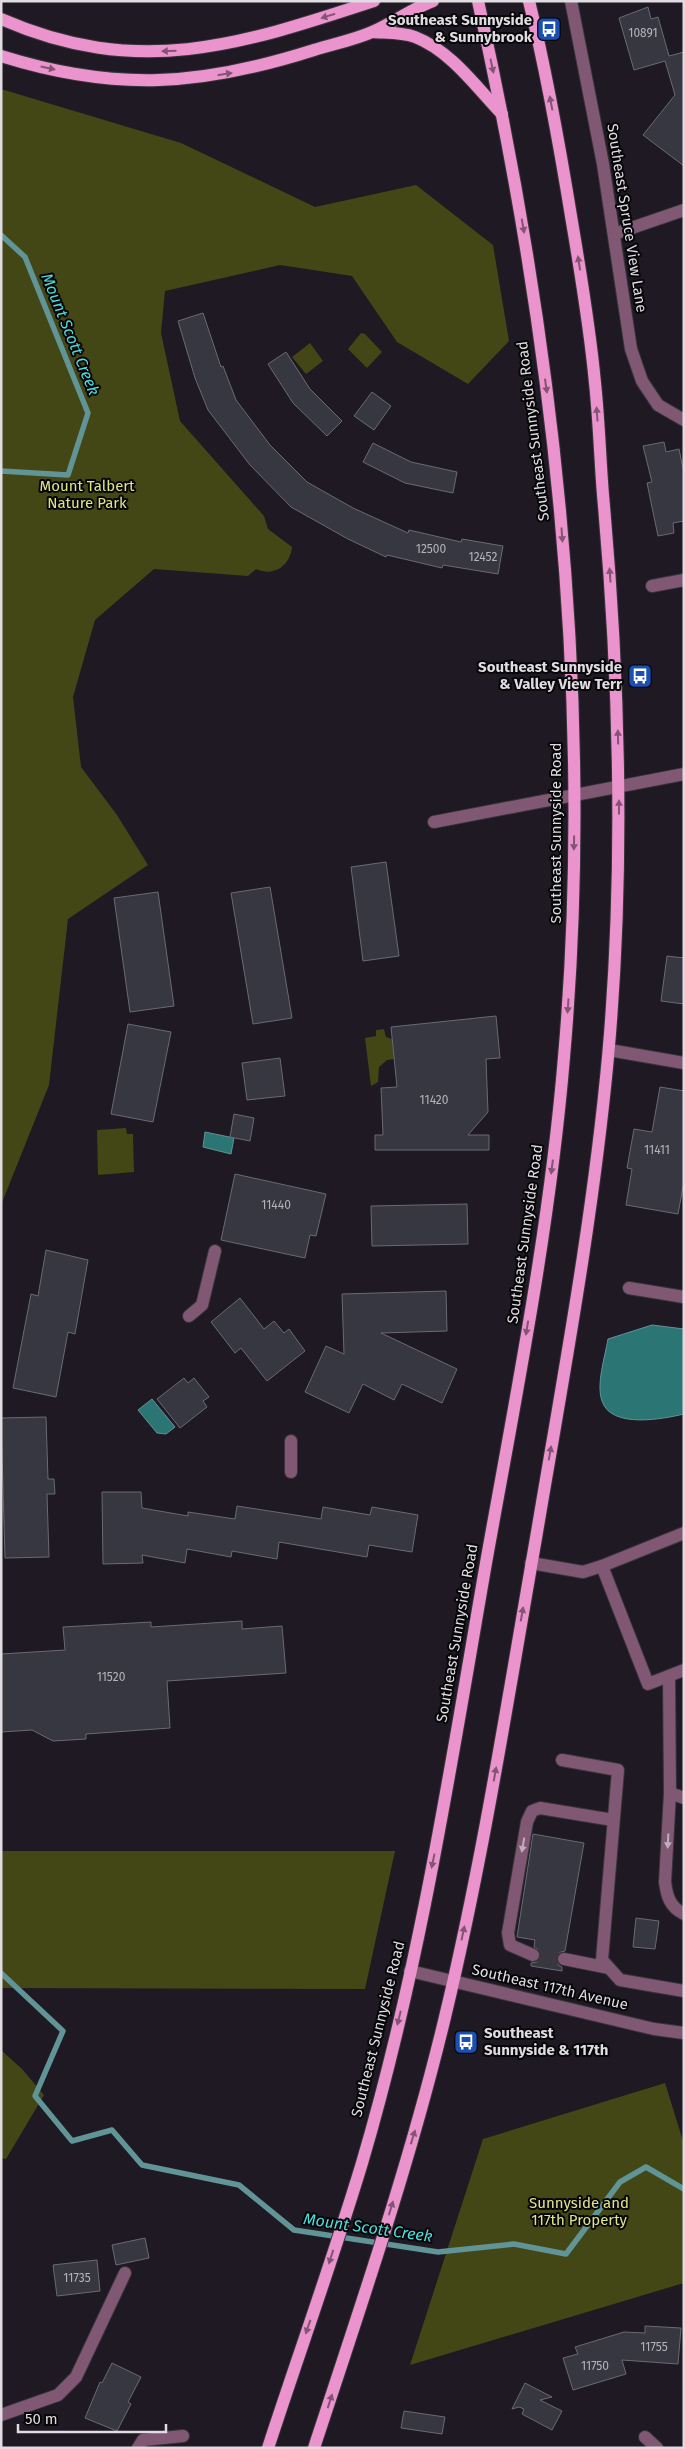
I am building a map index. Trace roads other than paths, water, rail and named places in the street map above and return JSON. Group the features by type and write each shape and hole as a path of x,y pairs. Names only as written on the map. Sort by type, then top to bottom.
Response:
{"main road":[{"path":"1,19 31,32 107,49 179,51 214,47 256,38 374,1"},
{"path":"1,56 79,75 136,80 180,80 235,73 372,32 414,7 433,1"},
{"name":"Southeast Sunnyside Road","path":"268,2448 362,2161 410,1971 434,1858 525,1340 548,1197 564,1059 572,948 574,794 570,642 558,487 528,261 502,114 478,1"},
{"path":"314,2448 367,2288 424,2100 453,1981 480,1853 595,1185 609,1050 619,883 619,786 614,630 595,382 562,160 529,1"},
{"path":"372,32 404,34 426,42 453,62 502,114"}],"street":[{"name":"Southeast Spruce View Lane","path":"571,1 603,164 631,349 642,381 658,405 684,420"},
{"path":"614,234 684,210"},
{"path":"652,586 684,580"},
{"path":"434,822 684,774"},
{"path":"609,1050 684,1063"},
{"path":"189,1316 202,1305 215,1251"},
{"path":"629,1288 684,1297"},
{"path":"291,1441 291,1472"},
{"path":"531,1563 583,1572 684,1533"},
{"path":"602,1566 648,1684 684,1670"},
{"path":"669,1676 670,1793 665,1882 667,1895 674,1909 684,1914"},
{"path":"562,1760 618,1770 602,1938 602,1960 620,1980 684,1991"},
{"path":"670,1793 684,1798"},
{"path":"533,1955 510,1945 508,1933 527,1822 532,1811 545,1809 613,1820"},
{"path":"564,1959 609,1968"},
{"name":"Southeast 117th Avenue","path":"410,1971 654,2029 684,2033"},
{"path":"1,2415 58,2395 76,2377 125,2273"},
{"path":"138,2448 143,2440 184,2436"},
{"path":"645,2437 657,2448"}],"waterway":[{"name":"Mount Scott Creek","path":"1,235 25,257 88,413 68,475 1,471"},
{"name":"Mount Scott Creek","path":"1,1973 63,2031 35,2096 72,2141 112,2130 142,2165 239,2185 294,2230 438,2252 514,2244 566,2254 620,2182 646,2167 684,2189"}],"tunnel":[{"path":"533,1955 564,1959"}],"place":[{"name":"Southeast Sunnyside & Sunnybrook","path":"549,29"},
{"name":"Southeast Sunnyside & Valley View Terr","path":"640,676"},
{"name":"Southeast Sunnyside & 117th","path":"466,2042"}],"park label":[{"name":"Mount Talbert Nature Park","path":"87,494"},
{"name":"Sunnyside and 117th Property","path":"579,2212"}]}
